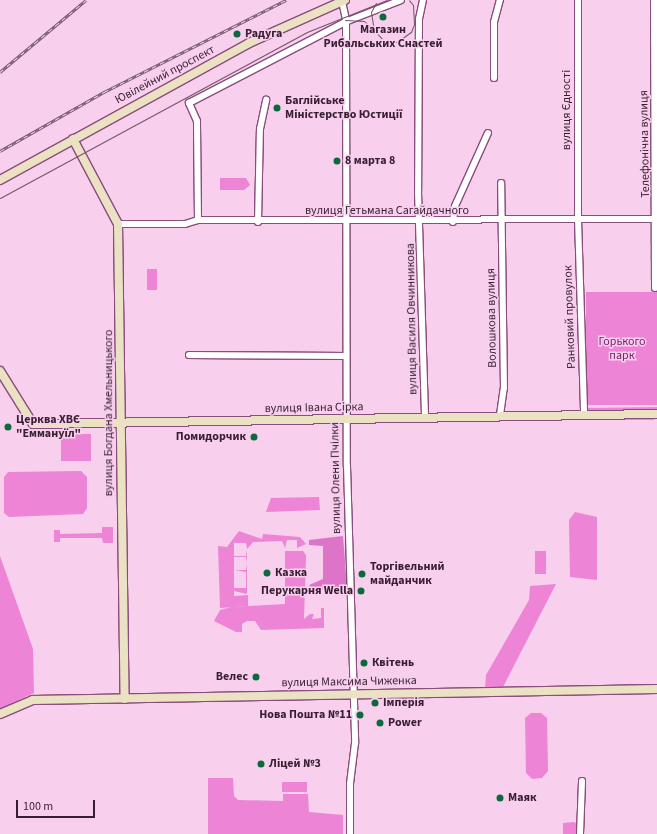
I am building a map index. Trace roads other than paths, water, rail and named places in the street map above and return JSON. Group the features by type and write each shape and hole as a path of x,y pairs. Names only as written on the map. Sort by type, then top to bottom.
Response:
{"street":[{"path":"198,220 197,121 189,103 346,22 401,0"},
{"name":"вулиця Василя Овчинникова","path":"423,0 419,19 425,416"},
{"path":"494,78 494,22 500,0"},
{"name":"вулиця Єдності","path":"578,0 578,219"},
{"name":"Телефонічна вулиця","path":"654,0 657,219 655,288"},
{"name":"вулиця Олени Пчілки","path":"344,1 346,22 345,356 355,743 350,784 350,834"},
{"name":"Ювілейний проспект","path":"0,180 249,43 344,1"},
{"path":"258,222 260,129 266,100"},
{"path":"453,222 455,206 488,133"},
{"name":"вулиця Богдана Хмельницького","path":"74,139 118,224 125,699"},
{"name":"Волошкова вулиця","path":"500,415 504,388 501,183"},
{"name":"Ранковий провулок","path":"578,219 584,415"},
{"name":"вулиця Гетьмана Сагайдачного","path":"118,224 185,224 198,220 258,222 453,222 657,219"},
{"path":"189,355 345,356"},
{"name":"вулиця Івана Сірка","path":"0,371 33,424 346,420 425,416 657,414"},
{"name":"вулиця Максима Чиженка","path":"0,714 25,702 41,700 657,689"},
{"path":"580,834 582,781"}],"tram line":[{"path":"0,198 307,32 387,0"},
{"path":"376,3 371,12 374,30 383,40 397,42 411,32 414,24 413,5 409,0"},
{"path":"345,20 364,21 373,29"}],"railway":[{"path":"0,72 86,0"},
{"path":"0,151 104,92 286,0"}],"place":[{"name":"Магазин Рибальських Снастей","path":"383,17"},
{"name":"Радуга","path":"237,34"},
{"name":"Баглійське Міністерство Юстиції","path":"277,108"},
{"name":"8 марта 8","path":"337,161"},
{"name":"Церква ХВЄ \"Еммануїл\"","path":"8,427"},
{"name":"Помидорчик","path":"254,437"},
{"name":"Казка","path":"267,573"},
{"name":"Торгівельний майданчик","path":"362,574"},
{"name":"Перукарня Wella","path":"361,591"},
{"name":"Квітень","path":"364,663"},
{"name":"Велес","path":"256,677"},
{"name":"Імперія","path":"375,703"},
{"name":"Нова Пошта №11","path":"360,715"},
{"name":"Power","path":"380,723"},
{"name":"Ліцей №3","path":"261,764"},
{"name":"Маяк","path":"500,798"}],"park label":[{"name":"Горького парк","path":"622,349"}]}
